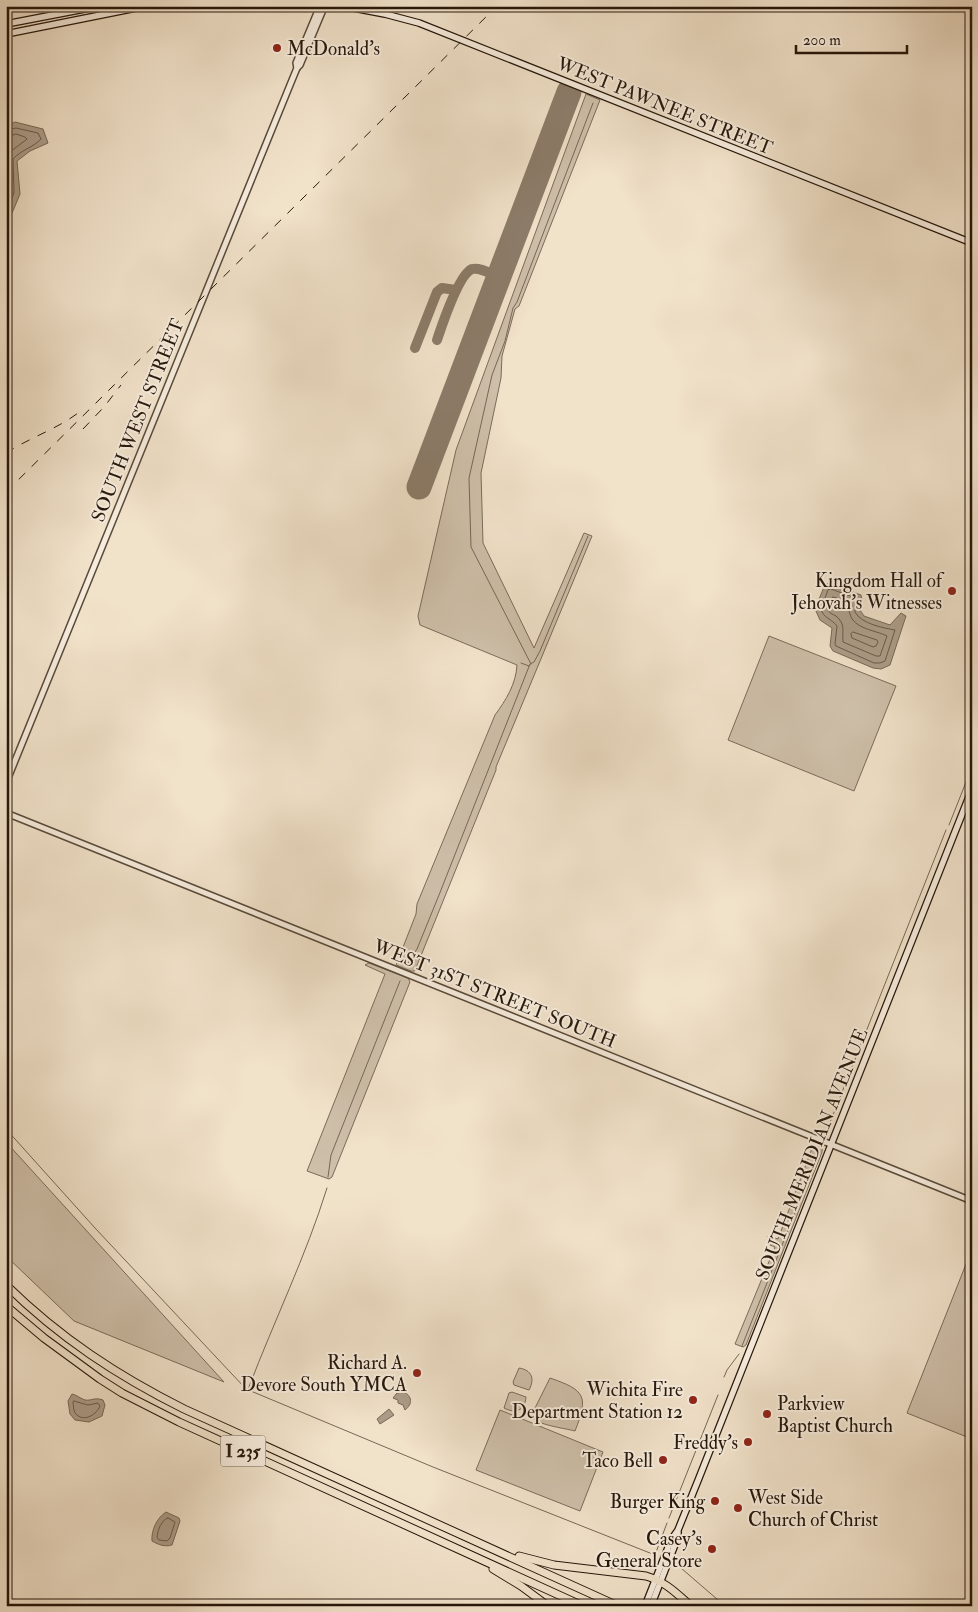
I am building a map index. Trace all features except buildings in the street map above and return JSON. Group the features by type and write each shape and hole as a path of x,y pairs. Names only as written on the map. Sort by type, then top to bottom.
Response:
{"highway":[{"name":"I 235","path":"6,1286 74,1343 114,1371 146,1390 618,1606"},
{"name":"I 235","path":"6,1306 60,1350 122,1393 179,1422 583,1606"},
{"path":"488,1546 554,1566 646,1576 658,1580 691,1606"},
{"path":"469,1554 522,1586 548,1606"}],"main road":[{"path":"6,24 100,6"},
{"path":"6,34 146,6"},
{"name":"WEST PAWNEE STREET","path":"343,6 385,14 419,24 972,243"},
{"name":"SOUTH MERIDIAN AVENUE","path":"651,1606 671,1540 678,1530 972,789"},
{"name":"SOUTH MERIDIAN AVENUE","path":"645,1606 658,1580"}],"street":[{"name":"SOUTH WEST STREET","path":"6,783 297,68 300,65 323,10 322,6"},
{"name":"WEST 31ST STREET SOUTH","path":"6,813 972,1201"}],"shaded area":[{"path":"586,94 600,100 519,306 515,309 502,356 501,378 481,473 483,543 534,648 584,533 592,536 496,767 415,971 411,971 396,965 416,914 417,904 495,715 507,698 517,665 420,625 418,616 456,450"},
{"path":"769,636 896,686 854,791 728,740"},
{"path":"369,963 408,978 410,982 332,1177 329,1179 307,1171 385,974 365,965"},
{"path":"6,1142 224,1382 74,1321 6,1256"},
{"path":"814,1143 820,1146 822,1152 746,1345 743,1347 735,1344 775,1247 768,1244 770,1241 768,1236 778,1239"},
{"path":"972,1249 972,1439 907,1413"},
{"path":"519,1368 527,1371 531,1376 532,1382 529,1390 514,1385 513,1382"},
{"path":"550,1378 571,1386 581,1396 582,1410 575,1431 538,1422 531,1416"},
{"path":"512,1392 526,1397 522,1408 516,1411 504,1408 509,1393"},
{"path":"500,1410 603,1452 580,1511 476,1470"}],"water":[{"path":"15,122 43,129 48,143 30,151 17,161 20,194 10,218 6,219 6,126"},
{"path":"828,583 861,595 860,610 864,616 890,625 901,613 906,616 890,665 881,669 873,668 833,651 830,646 832,628 820,620 815,609 824,587"},
{"path":"404,1392 409,1396 410,1400 405,1410 403,1405 398,1403 398,1400 393,1398 397,1393"},
{"path":"72,1394 85,1400 103,1400 105,1405 102,1416 89,1422 75,1420 70,1414 68,1401"},
{"path":"389,1409 394,1415 380,1424 377,1419"},
{"path":"166,1512 179,1518 180,1521 172,1545 167,1546 152,1541 155,1525"}],"waterway":[{"path":"531,664 471,547 469,478 492,375 505,341 513,308 517,302 593,103"},
{"path":"408,963 417,949 530,664 534,662 540,651 588,536"},
{"path":"521,663 529,666"},
{"path":"949,825 972,767"},
{"path":"827,1130 946,830"},
{"path":"328,1177 331,1155 400,981"},
{"path":"6,1129 95,1228 246,1389 433,1467 655,1555 667,1523"},
{"path":"742,1346 819,1152"},
{"path":"250,1390 249,1387 319,1213 327,1188"},
{"path":"724,1377 739,1354"},
{"path":"669,1518 718,1395"},
{"path":"674,1562 725,1606"}],"taxiway":[{"path":"437,340 452,301 467,273 472,269 478,269 499,277"},
{"path":"415,348 437,292 442,288 456,290"}],"runway":[{"path":"419,487 569,92"}],"railway":[{"path":"6,492 497,6"},
{"path":"83,429 104,407 121,385"},
{"path":"6,453 78,413"}],"place":[{"name":"McDonald's","path":"277,48"},
{"name":"Kingdom Hall of Jehovah's Witnesses","path":"952,591"},
{"name":"Richard A. Devore South YMCA","path":"417,1373"},
{"name":"Wichita Fire Department Station 12","path":"693,1400"},
{"name":"Parkview Baptist Church","path":"767,1414"},
{"name":"Freddy's","path":"748,1442"},
{"name":"Taco Bell","path":"663,1460"},
{"name":"Burger King","path":"715,1501"},
{"name":"West Side Church of Christ","path":"738,1508"},
{"name":"Casey's General Store","path":"712,1549"}]}
